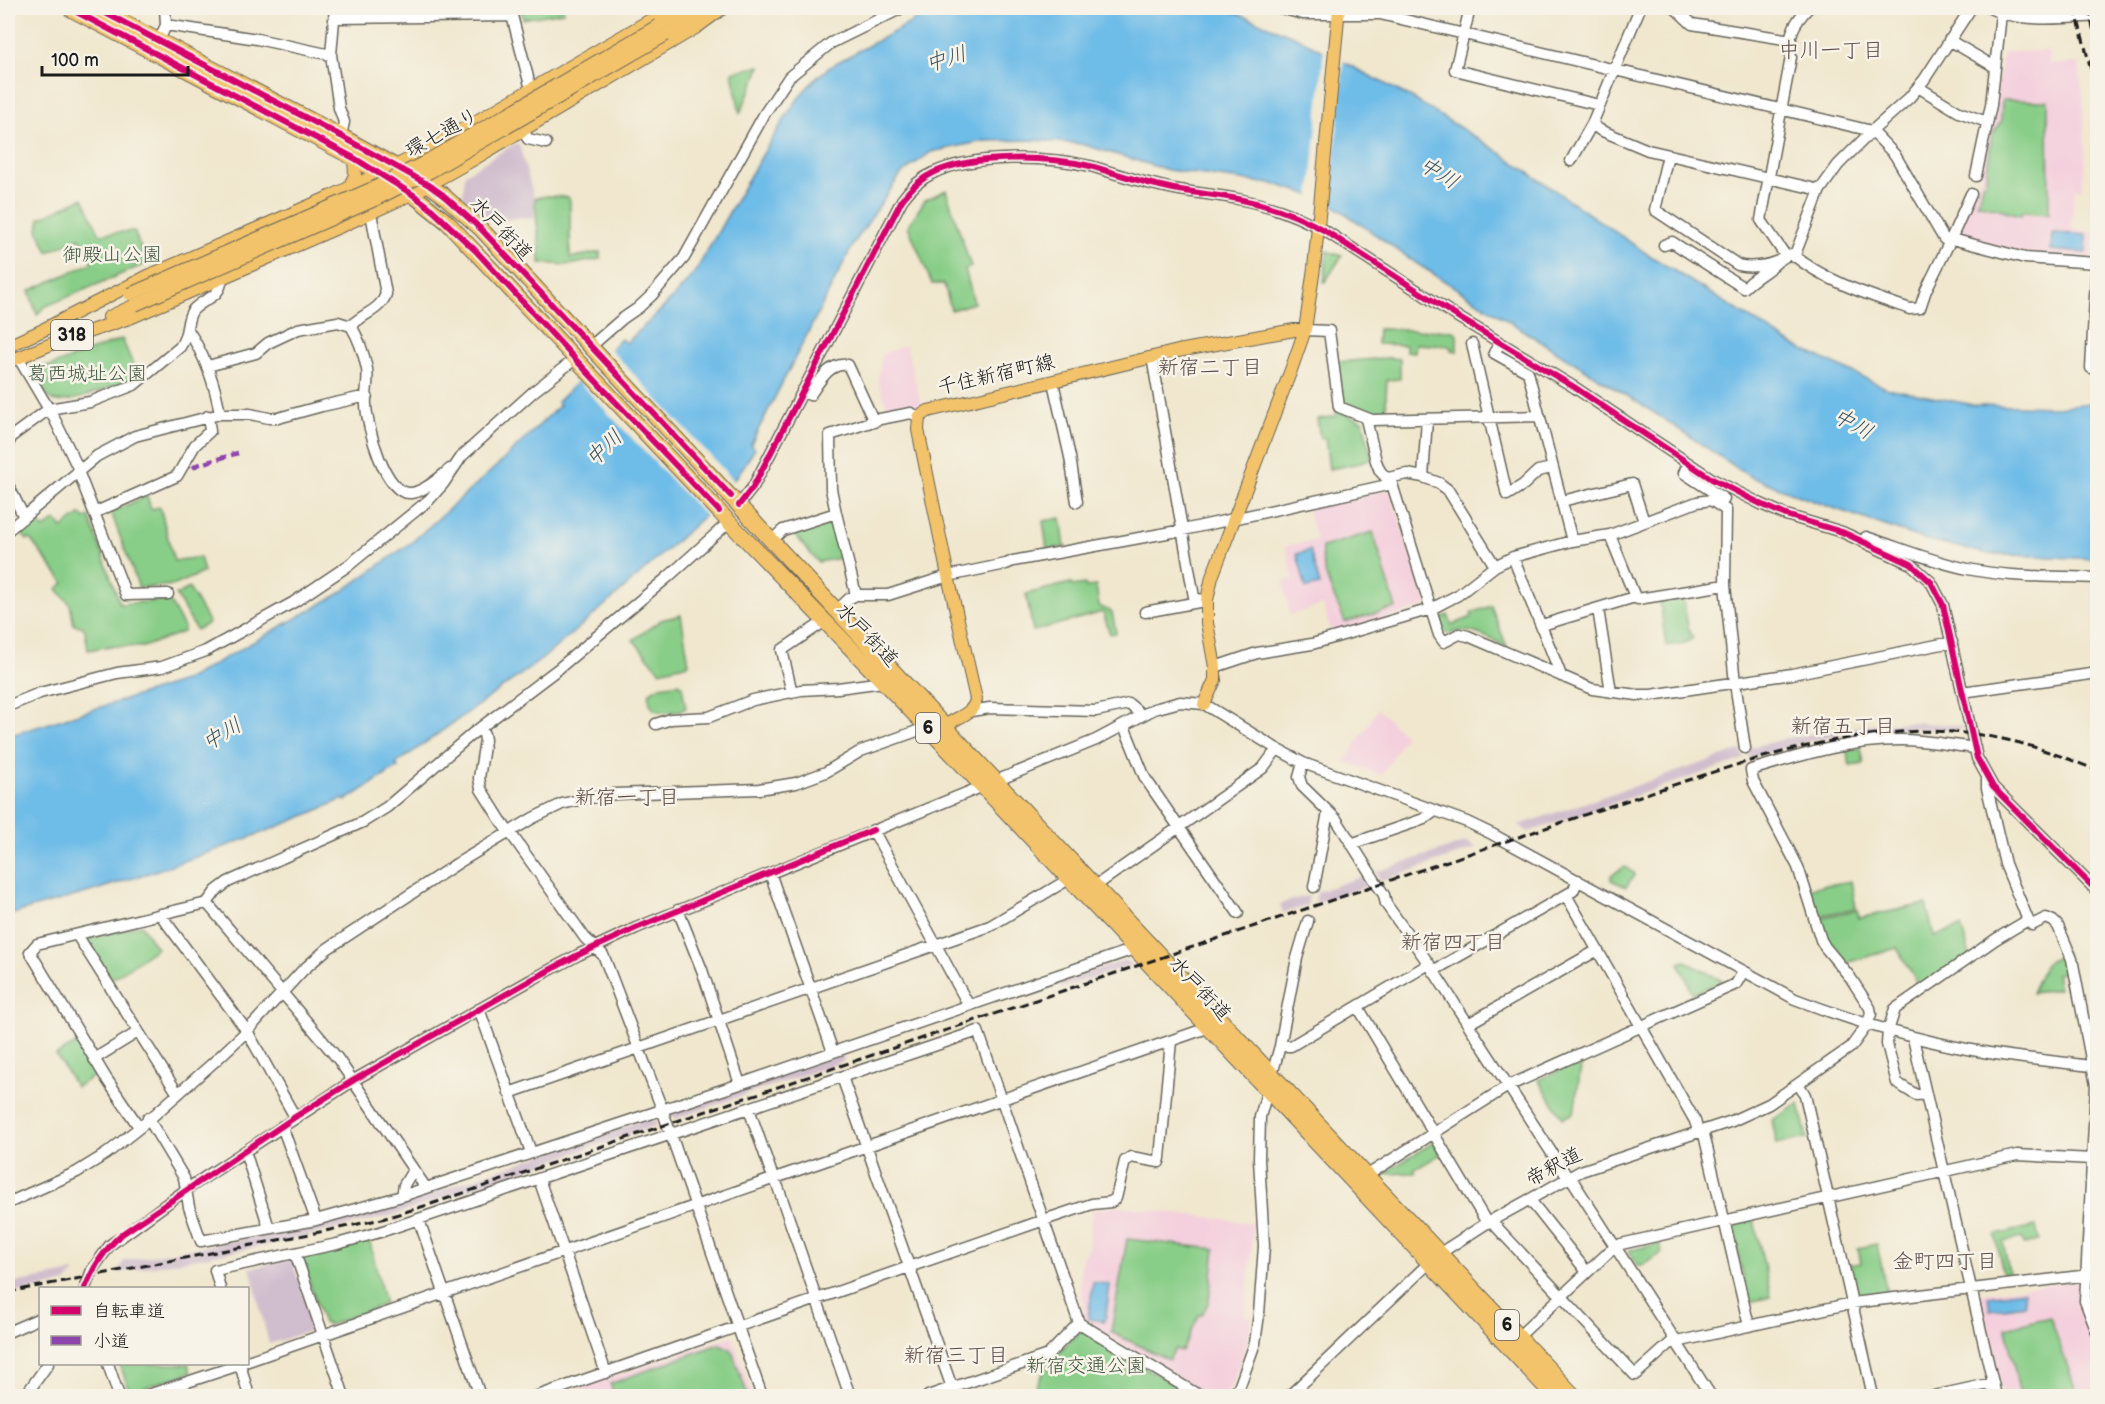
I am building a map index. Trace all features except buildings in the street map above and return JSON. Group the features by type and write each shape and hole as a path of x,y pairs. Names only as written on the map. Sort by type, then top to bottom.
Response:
{"highway":[{"name":"水戸街道","path":"69,8 354,158 412,194 447,222 724,516 831,616 944,727 1069,879 1135,941 1215,1025 1272,1076 1366,1176 1434,1259 1554,1396"},
{"name":"水戸街道","path":"96,8 341,136 429,185 481,229 772,540 883,682 1094,888 1135,941"},
{"name":"水戸街道","path":"1215,1025 1268,1093 1434,1259 1518,1337 1574,1396"}],"main road":[{"path":"44,330 148,276 380,174 457,133 671,8"},
{"name":"環七通り","path":"663,30 688,8"},
{"name":"環七通り","path":"13,360 55,343 133,299 423,163 663,30 712,8"},
{"path":"55,343 132,317 346,225 412,194 697,27 723,8"},
{"path":"1204,704 1215,680 1215,667 1207,624 1207,600 1212,577 1305,330 1312,291 1339,10"},
{"path":"457,133 446,145 454,161 469,162"},
{"path":"349,188 355,175 354,158"},
{"path":"332,196 340,197 344,201 349,213 346,225"},
{"name":"環七通り","path":"8,346 44,330 133,299"},
{"name":"千住新宿町線","path":"971,711 976,699 918,430 919,417 939,408 1152,357 1294,330 1305,330"},
{"path":"944,727 971,711"}],"street":[{"path":"159,41 166,25 165,8"},
{"path":"593,351 622,319 652,295 684,258 765,113 789,77 831,43 902,8"},
{"path":"1280,8 1303,14 1339,10 1380,14 1872,131 1894,155 1944,239 2025,258 2096,263"},
{"path":"1470,8 1455,70 1599,105"},
{"path":"1571,161 1592,124 1640,8"},
{"path":"1675,8 1692,24 1791,40"},
{"path":"1808,8 1795,22 1789,47 1791,57 1761,220 1785,258 1829,279 1881,299 1916,309 1920,308 1926,290 1971,194"},
{"path":"1664,245 1672,242 1744,288 1755,277 1785,258 1820,190 1838,165 1918,87 1971,8"},
{"path":"1990,8 2001,14 2022,17 2097,16"},
{"path":"341,136 344,122 339,108 330,55 335,13 511,12 531,89"},
{"path":"1976,176 1987,122 2001,14"},
{"path":"166,25 257,39 330,55"},
{"path":"1949,40 1995,67"},
{"path":"1918,87 1959,112 1987,122"},
{"path":"1592,124 1599,130 1648,150 1820,190"},
{"path":"523,130 528,139 546,143"},
{"path":"1668,155 1655,210 1738,265 1746,267 1785,258"},
{"path":"735,500 753,487 902,200 922,179 949,167 1012,159 1055,160 1090,166 1163,187 1253,202 1318,223 1500,342 1574,387 1712,479 1786,515 1968,569 2013,575 2097,578"},
{"path":"351,326 383,302 386,294 371,213"},
{"path":"2091,368 2097,243"},
{"path":"8,444 12,436 49,409 90,402 134,385 186,339 188,319 193,310 218,292 222,278"},
{"path":"208,366 256,353 268,343 298,329 338,322 351,326"},
{"path":"351,326 367,366 366,406 371,432 383,469 400,490 409,494 417,493 456,465"},
{"path":"188,330 202,351 208,366 220,414"},
{"path":"1305,330 1329,331 1339,407 1366,418 1540,416"},
{"path":"1500,342 1494,353 1528,372 1572,541"},
{"path":"1472,344 1507,495 1523,485 1538,471 1552,468"},
{"path":"1152,357 1194,597 1207,600"},
{"path":"13,360 49,409 79,471 126,595 168,594"},
{"path":"8,706 40,693 117,673 162,667 206,651 294,602 349,565 429,500 462,456 525,399 579,363"},
{"path":"802,390 810,395 828,370 840,363 848,365 874,422"},
{"path":"1053,382 1077,502"},
{"path":"8,530 97,456 135,436 208,416 250,414 278,418 367,396"},
{"path":"856,595 831,489 830,435 911,413 919,417"},
{"path":"96,512 177,476 195,445 210,431 208,416"},
{"path":"1366,418 1376,461 1380,471 1390,481 1431,609 1444,642 1459,634 1468,636 1592,690 1651,695 1849,663 1952,642"},
{"path":"1423,477 1427,419"},
{"path":"1688,464 1684,473 1724,500 1720,506"},
{"path":"792,693 782,650 831,616 856,595 888,595 948,576 1013,561 1232,520 1390,481 1407,474 1439,483 1448,490 1495,566"},
{"path":"1562,501 1632,484 1644,522"},
{"path":"8,485 24,517"},
{"path":"1215,667 1257,653 1312,644 1431,609 1458,595 1495,566 1513,557 1572,541 1610,535 1697,502 1711,500 1726,510 1725,585 1735,683 1745,748"},
{"path":"772,540 783,530 836,513"},
{"path":"724,516 668,577 558,669 480,728 387,807 363,822 228,882 216,891 207,903 37,944 30,952 94,1059 184,1179 189,1207 201,1241 316,1220 402,1196 834,1052 1135,941"},
{"path":"1842,532 1903,560 1927,577 1943,605 1977,758 1987,779 2016,812 2097,892"},
{"path":"1610,535 1635,597"},
{"path":"1513,557 1561,676"},
{"path":"1542,625 1635,597 1638,599 1725,585"},
{"path":"1145,612 1207,600"},
{"path":"1598,609 1611,693"},
{"path":"1962,692 2097,673"},
{"path":"657,724 671,719 709,717 753,700 804,689 838,688 883,682"},
{"path":"85,1287 98,1260 110,1245 187,1189 354,1080 594,947 678,910 1086,745 1154,709 1180,702 1204,704 1303,763 1492,834 1795,999 1913,1038 1988,1053 2097,1067"},
{"path":"971,711 990,708 1096,711 1129,704 1142,715"},
{"path":"8,1203 77,1172 106,1154 178,1094 247,1030 311,962 345,936 509,832 562,804 615,794 759,789 796,783 826,772 861,751 926,726"},
{"path":"1124,726 1145,778 1238,913"},
{"path":"480,728 485,740 479,778 481,789 585,938 606,962 662,1109 762,1396"},
{"path":"1867,1024 1871,1014 1870,1008 1850,977 1825,948 1798,867 1753,781 1751,771 1803,754 1880,741 1920,741 1975,748"},
{"path":"1094,888 1263,768 1277,749"},
{"path":"1303,763 1299,777 1302,786 1336,819 1384,895 1386,904 1468,1024 1711,1396"},
{"path":"1987,779 1987,788 2005,864 2028,920 2032,925 2046,918 2053,921 2058,926 2072,959 2097,1067 2085,1305 2097,1335"},
{"path":"1351,844 1424,819 1435,811"},
{"path":"1314,887 1328,812"},
{"path":"873,830 968,1004"},
{"path":"770,873 834,1052"},
{"path":"509,1093 990,926 1069,879"},
{"path":"1280,1047 1291,1046 1358,1007 1566,895 1573,891 1578,880"},
{"path":"1566,895 1700,1130 1749,1326"},
{"path":"207,903 354,1080 426,1188"},
{"path":"678,910 740,1084"},
{"path":"160,914 247,1030 295,1117"},
{"path":"1926,1094 1916,1095 1897,1083 1887,1044 1888,1031 1895,1009 1996,939 2028,920"},
{"path":"1234,1396 1240,1386 1255,1343 1259,1314 1264,1246 1260,1117 1280,1047 1297,958 1308,921"},
{"path":"77,935 178,1094"},
{"path":"1468,1024 1596,951"},
{"path":"1366,1176 1508,1086 1736,984 1743,972"},
{"path":"1358,1007 1432,1133 1489,1222 1635,1375 1676,1342 1852,1303 2097,1274"},
{"path":"479,1009 531,1152"},
{"name":"帝釈道","path":"1289,1396 1434,1259 1489,1222 1581,1171 1755,1112 1799,1085 1851,1047 1867,1024"},
{"path":"249,1361 1215,1025"},
{"path":"220,1287 215,1270 295,1253 419,1220 978,1031 1079,1323 1196,1394 1205,1396"},
{"path":"94,1059 138,1032"},
{"path":"1913,1038 1996,1396"},
{"path":"538,1396 1092,1204 1111,1202 1116,1198 1125,1161 1131,1157 1159,1162 1166,1110 1171,1041"},
{"path":"842,1077 953,1392"},
{"path":"1799,1085 1805,1095 1873,1396"},
{"path":"749,1109 850,1396"},
{"path":"282,1126 316,1220"},
{"path":"244,1151 270,1228"},
{"path":"1518,1337 1587,1272 1621,1244 2017,1155 2092,1159"},
{"path":"402,1196 404,1185 412,1170"},
{"path":"539,1179 606,1373"},
{"path":"1530,1200 1587,1272"},
{"path":"419,1220 480,1396"},
{"path":"295,1253 344,1396"},
{"path":"8,1332 39,1318"},
{"path":"928,1396 953,1392 1048,1355 1079,1323"},
{"path":"25,1396 47,1365"},
{"path":"108,1365 119,1396"},
{"path":"145,1396 238,1365"},
{"path":"241,1365 249,1396"},
{"path":"1934,1396 1993,1383"}],"shaded area":[{"path":"2048,51 2049,64 2079,63 2083,98 2085,162 2081,189 2075,189 2071,229 2094,232 2092,258 2026,254 1959,237 1958,233 1982,173 1980,172 2003,52"},
{"path":"514,144 519,144 534,198 534,219 520,217 495,222 489,220 463,197 465,174"},
{"path":"906,345 922,407 889,414 878,380 882,354"},
{"path":"1385,490 1390,492 1427,603 1424,607 1332,634 1323,605 1290,615 1283,581 1293,579 1286,546 1316,540 1307,507"},
{"path":"1378,709 1405,736 1382,775 1345,762"},
{"path":"1909,722 1952,725 1964,727 1964,729 1908,728 1829,736 1749,758 1748,748 1788,738 1873,724"},
{"path":"1741,750 1744,759 1528,832 1519,825"},
{"path":"1466,842 1477,848 1381,881 1376,872"},
{"path":"1363,876 1370,885 1315,903 1317,892"},
{"path":"1309,895 1307,906 1283,913 1280,904"},
{"path":"1125,960 1132,965 1061,988 1059,982"},
{"path":"842,1053 844,1061 674,1119 671,1110"},
{"path":"645,1119 656,1122 657,1125 397,1214 273,1244 117,1273 124,1261 323,1224 395,1206"},
{"path":"1118,1206 1254,1223 1245,1316 1252,1317 1250,1332 1234,1380 1226,1396 1216,1396 1195,1388 1084,1321 1081,1260 1088,1250 1092,1210"},
{"path":"289,1260 292,1262 314,1325 313,1330 269,1344 250,1268"},
{"path":"75,1272 66,1283 8,1294 8,1284"},
{"path":"2077,1281 2079,1303 2097,1350 2097,1396 2003,1396 1980,1297 1982,1293"},
{"path":"732,1336 753,1396 557,1396"}],"green space":[{"path":"521,8 563,8 564,12 523,19"},
{"path":"761,66 740,113 732,72"},
{"path":"2002,100 2048,101 2049,214 2022,212 2021,215 1977,203 1986,177 1992,135 2001,121"},
{"path":"946,190 971,267 965,269 974,303 951,310 944,284 932,284 908,226 925,200"},
{"path":"568,197 570,201 570,258 600,252 600,259 569,265 540,263 535,198"},
{"name":"御殿山公園","path":"83,198 100,234 134,231 147,263 44,307 37,315 29,291 92,263 80,238 48,252 38,230 40,218"},
{"path":"1327,251 1342,256 1324,282"},
{"path":"1378,329 1454,331 1457,334 1457,351 1451,350 1451,346 1416,344 1415,352 1406,351 1406,345 1377,344"},
{"name":"葛西城址公園","path":"122,339 138,376 82,398 59,402 52,400 43,390 32,368 51,366"},
{"path":"1400,359 1400,379 1387,380 1387,415 1377,416 1341,402 1338,362"},
{"path":"1336,410 1363,421 1372,459 1329,469 1325,438 1320,438 1317,419 1336,416"},
{"path":"147,496 151,509 160,507 174,561 200,557 204,572 175,585 139,588 111,512"},
{"path":"81,514 85,519 89,516 120,604 170,602 184,627 183,632 143,647 110,646 88,650 85,630 82,626 74,625 70,604 57,589 64,583 30,539 27,540 21,533 38,521 43,529 56,520 62,528"},
{"path":"1061,518 1065,547 1047,549 1043,521"},
{"path":"831,521 834,523 842,558 818,562 792,532"},
{"path":"1373,532 1396,608 1345,622 1326,575 1322,547"},
{"path":"1071,583 1072,586 1085,584 1086,587 1096,586 1099,606 1112,612 1116,633 1110,634 1103,612 1033,631 1026,594"},
{"path":"189,588 209,623 196,630 176,595"},
{"path":"1683,596 1688,627 1693,638 1685,643 1666,646 1660,600"},
{"path":"1491,606 1507,647 1471,632 1449,634 1443,632 1439,619 1448,615 1452,625 1472,617 1471,613"},
{"path":"681,615 689,664 660,671 633,640 661,620"},
{"path":"679,683 682,686 686,708 673,712 660,712 651,706 650,692 660,686"},
{"path":"1861,748 1864,764 1850,766 1847,750"},
{"path":"1625,867 1635,874 1626,887 1611,880 1611,875"},
{"path":"1851,881 1856,908 1818,916 1809,888"},
{"path":"1926,904 1934,936 1961,927 1970,955 1921,989 1897,948 1846,963 1824,937 1818,918 1857,910 1859,918"},
{"path":"141,925 157,948 112,979 86,939"},
{"path":"2065,952 2071,971 2056,974 2059,989 2032,993 2045,964"},
{"path":"1685,961 1723,981 1693,994 1679,963"},
{"path":"78,1043 96,1075 76,1087 56,1055"},
{"path":"1582,1060 1574,1113 1563,1118 1538,1080"},
{"path":"1799,1104 1807,1138 1777,1144 1772,1120"},
{"path":"1434,1142 1441,1154 1414,1170 1416,1173 1383,1174"},
{"path":"1754,1220 1771,1297 1749,1302 1733,1229 1736,1224"},
{"path":"2036,1226 2039,1241 2024,1244 2022,1238 2003,1242 2009,1272 2003,1273 1995,1235"},
{"path":"369,1239 385,1304 330,1325 323,1323 302,1259 303,1256"},
{"path":"1127,1239 1215,1249 1209,1301 1202,1315 1199,1315 1182,1351 1175,1349 1169,1360 1111,1332"},
{"path":"1660,1244 1662,1252 1642,1266 1637,1266 1629,1250"},
{"path":"1877,1244 1887,1293 1860,1297 1855,1293 1849,1265 1861,1263 1858,1248"},
{"path":"2050,1317 2078,1396 2020,1396 2006,1328"},
{"name":"新宿交通公園","path":"1084,1330 1179,1388 1173,1396 1030,1396 1050,1361 1079,1332"},
{"path":"719,1344 731,1349 748,1396 615,1396 610,1384"},
{"path":"120,1365 189,1365 191,1372 133,1391 128,1388"}],"water":[{"name":"中川","path":"938,8 1224,8 1296,37 1410,97 1496,150 1649,255 1793,345 1886,388 1974,405 2058,407 2097,402 2097,559 1989,554 1923,539 1749,476 1656,414 1416,263 1326,200 1278,185 1168,170 1081,144 1034,140 984,141 931,152 901,174 854,243 751,444 755,449 737,476 702,518 541,660 396,764 398,767 345,801 343,799 283,825 192,859 8,916 8,736 184,681 337,595 412,542 500,463 560,405 557,402 621,339 626,343 681,289 697,269 790,110 814,80 836,63"},
{"path":"2052,233 2087,235 2086,253 2051,250"},
{"path":"1310,550 1320,585 1306,588 1297,554"},
{"path":"1093,1282 1110,1285 1105,1321 1088,1319"},
{"path":"2024,1291 2025,1305 1990,1310 1988,1296"}],"pier":[{"path":"1324,48 1344,59 1330,206 1310,198"},
{"path":"609,348 736,483 707,518 576,379"}],"railway":[{"path":"2075,8 2098,97"},
{"path":"2088,8 2098,47"},
{"path":"8,1292 382,1219 1655,791 1781,752 1867,735 1954,732 2024,744 2098,771"}],"marked path":[{"path":"193,468 238,453"}],"cycle path":[{"path":"69,8 354,158 428,206 476,251 719,511"},
{"path":"96,8 341,136 443,195 481,229 731,496"},
{"path":"739,505 753,487 902,200 928,175 968,162 1010,159 1053,160 1090,166 1174,189 1261,204 1295,216 1327,232 1461,319 1574,387 1712,479 1786,515 1842,532 1911,564 1931,582 1943,605 1977,758 1993,787 2098,892"},
{"path":"85,1287 100,1259 122,1234 295,1117 354,1080 578,955 636,928 873,830"}],"district":[{"name":"中川一丁目","path":"1831,50"},
{"name":"新宿二丁目","path":"1210,367"},
{"name":"新宿五丁目","path":"1843,726"},
{"name":"新宿一丁目","path":"627,797"},
{"name":"新宿四丁目","path":"1453,942"},
{"name":"金町四丁目","path":"1945,1261"},
{"name":"新宿三丁目","path":"956,1355"}]}
